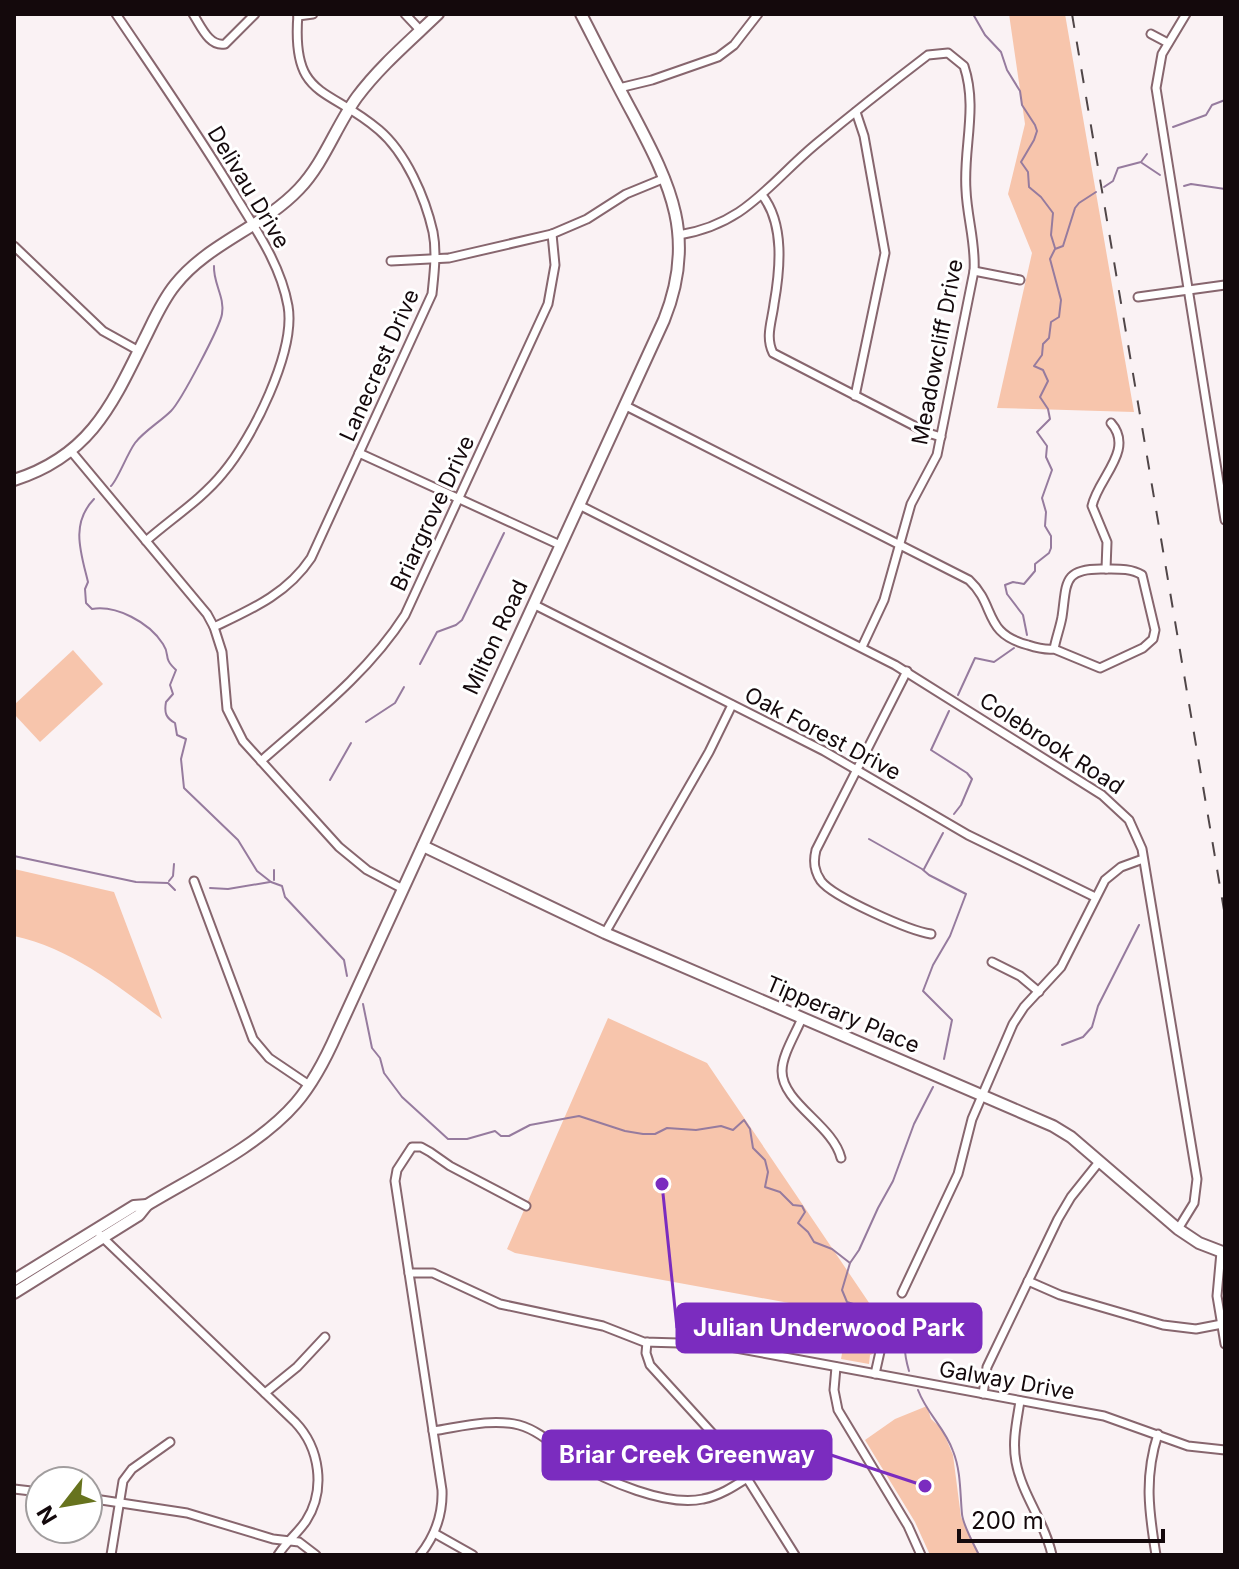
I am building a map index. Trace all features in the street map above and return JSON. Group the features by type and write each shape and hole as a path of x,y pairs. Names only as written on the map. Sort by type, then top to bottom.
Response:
{"street":[{"name":"Delivau Drive","path":"116,14 254,226 274,263 288,306 288,329 281,362 248,437 224,472 146,541"},
{"path":"193,14 207,36 219,46 225,44 255,14"},
{"path":"298,15 313,14"},
{"path":"405,14 421,31"},
{"path":"14,480 49,466 90,435 106,413 166,297 185,274 205,255 279,208 301,187 348,110 373,79 438,14"},
{"name":"Milton Road","path":"14,1293 100,1234 134,1206 147,1205 259,1136 284,1116 309,1085 325,1059 673,295 679,235 675,208 665,178 581,14"},
{"path":"619,88 718,57 734,45 758,14"},
{"path":"1186,14 1168,43 1158,68 1156,88 1225,520"},
{"name":"Lanecrest Drive","path":"214,627 264,603 295,579 311,558 431,299 433,232 407,167 387,138 322,93 308,78 296,45 298,15"},
{"path":"1151,34 1168,43"},
{"name":"Meadowcliff Drive","path":"679,235 730,219 762,195 796,161 931,53 948,53 960,60 966,72 971,117 965,184 975,255 974,271 934,462 911,504 884,600 862,647"},
{"path":"855,396 885,253 861,120 856,112"},
{"path":"391,261 434,261 552,234 587,219 626,194 665,178"},
{"path":"762,195 772,208 778,248 777,287 768,335 770,347 778,357 941,437"},
{"name":"Briargrove Drive","path":"261,761 365,667 392,636 415,596 548,304 555,265 552,234"},
{"path":"14,246 103,331 139,351"},
{"path":"974,271 1020,280"},
{"path":"1138,297 1225,285"},
{"path":"624,405 974,584 1003,635 1031,646 1054,649 1100,668 1143,648 1153,639 1155,630 1142,575 1135,571 1080,570 1068,581 1054,649"},
{"path":"1106,569 1107,542 1092,506 1120,444 1117,430 1111,423"},
{"path":"71,451 198,601 214,627 224,660 227,709 237,733 339,847 367,870 403,889"},
{"path":"359,453 560,545"},
{"name":"Colebrook Road","path":"579,505 907,671 1115,804 1134,827 1143,859 1197,1179 1194,1203 1178,1229"},
{"name":"Oak Forest Drive","path":"533,604 858,769 968,835 1095,897"},
{"path":"907,671 816,850 815,869 822,883 843,896 901,924 931,934"},
{"path":"605,933 709,752 732,705"},
{"name":"Tipperary Place","path":"423,846 605,933 1061,1130 1178,1229 1199,1243 1223,1252"},
{"path":"902,1293 958,1174 972,1119 1013,1024 1024,1007 1061,967 1095,897 1111,873 1143,859"},
{"path":"194,881 253,1039 269,1058 309,1085"},
{"path":"992,962 1020,976 1039,992"},
{"path":"802,1018 783,1063 783,1077 789,1091 832,1139 841,1158"},
{"path":"420,1555 434,1533 442,1498 395,1181 397,1170 412,1147 421,1147 526,1206"},
{"path":"983,1394 987,1367 1063,1210 1099,1162"},
{"path":"100,1234 307,1436 316,1464 314,1503 299,1531 278,1555"},
{"name":"Milton Road","path":"14,1280 100,1234"},
{"path":"1223,1252 1217,1286 1225,1344"},
{"name":"Galway Drive","path":"409,1273 433,1273 500,1304 603,1326 647,1342 702,1343 1104,1416 1199,1448 1225,1450"},
{"path":"1028,1281 1060,1295 1163,1325 1196,1329 1222,1324"},
{"path":"875,1374 886,1325"},
{"path":"265,1393 297,1367 325,1337"},
{"path":"647,1342 646,1358 650,1365 733,1456 795,1555"},
{"path":"836,1367 834,1390 838,1410 902,1515 921,1555"},
{"path":"1020,1401 1014,1438 1016,1464 1041,1520 1052,1555"},
{"path":"433,1431 496,1422 518,1425 539,1434 578,1464 599,1474 678,1501 712,1497 747,1478"},
{"path":"1156,1555 1147,1495 1149,1467 1158,1434"},
{"path":"111,1555 123,1481 132,1469 170,1442"},
{"path":"104,1500 187,1513 273,1539 299,1542 316,1555"},
{"path":"434,1533 473,1555"}],"shaded area":[{"path":"1009,14 1065,14 1134,412 997,408 1032,253 1008,194 1025,124"},
{"path":"73,650 103,684 40,742 14,714 14,705"},
{"path":"14,869 114,892 162,1019 74,959 14,936"},
{"path":"608,1018 707,1063 880,1319 875,1353 870,1355 869,1364 841,1359 849,1314 515,1253 507,1249"},
{"path":"927,1406 931,1419 942,1429 953,1455 961,1517 980,1555 930,1555 915,1522 865,1440 895,1419"}],"waterway":[{"path":"973,14 985,35 1001,52 1007,70 1020,91 1022,105 1035,125 1034,140 1021,162 1028,172 1029,187 1053,213 1051,235 1055,248"},
{"path":"1173,127 1206,115 1212,105 1225,100"},
{"path":"1104,187 1113,181 1118,168 1141,162 1147,154"},
{"path":"1142,163 1160,175"},
{"path":"1184,186 1191,184 1225,189"},
{"path":"1027,635 1023,615 1007,594 1005,585 1013,582 1024,584 1035,571 1035,564 1051,548 1042,498 1052,470 1046,457 1047,446 1037,432 1050,419 1040,397 1048,381 1043,370 1034,366 1042,355 1043,344 1049,338 1051,322 1059,317 1061,300 1050,259 1055,249 1063,246 1075,208 1096,192"},
{"path":"111,486 135,443 176,404 215,333 222,308 214,266"},
{"path":"94,499 82,518 79,539 88,582 86,603 92,609 111,610 141,622 165,648 169,662 176,670 170,685 173,694 166,702 166,712 175,723 177,735 186,739 181,759 184,788 238,840 257,871 282,886 285,897 344,960 347,976"},
{"path":"420,664 437,632 462,620 504,533"},
{"path":"958,695 975,658 994,662 1014,648"},
{"path":"366,722 395,703 404,687"},
{"path":"949,711 931,750 972,779 954,814"},
{"path":"330,780 351,743"},
{"path":"924,869 943,833"},
{"path":"869,839 966,894 923,991 952,1020 944,1059"},
{"path":"14,856 136,882 168,883 175,890"},
{"path":"169,881 173,876 174,864"},
{"path":"274,870 274,880"},
{"path":"210,888 228,889 270,882"},
{"path":"1062,1045 1083,1037 1092,1027 1098,1006 1139,925"},
{"path":"363,1004 372,1048 380,1058 384,1073 402,1097 448,1139 467,1139 495,1131 501,1136 509,1136 530,1125 579,1116 643,1134 655,1134 667,1128 696,1130 721,1126 733,1130 744,1120 750,1129 753,1148 765,1160 768,1172 765,1187 780,1192 793,1205 802,1206 805,1212 798,1223 814,1242 832,1249 850,1263"},
{"path":"909,1371 905,1350 909,1317 905,1312 875,1311 847,1302 842,1290 850,1263 893,1181 914,1124 933,1087"},
{"path":"918,1390 956,1459 963,1519 979,1555"}],"railway":[{"path":"1072,14 1225,916"}],"place":[{"name":"Julian Underwood Park","path":"662,1184"},
{"name":"Briar Creek Greenway","path":"925,1486"}]}
